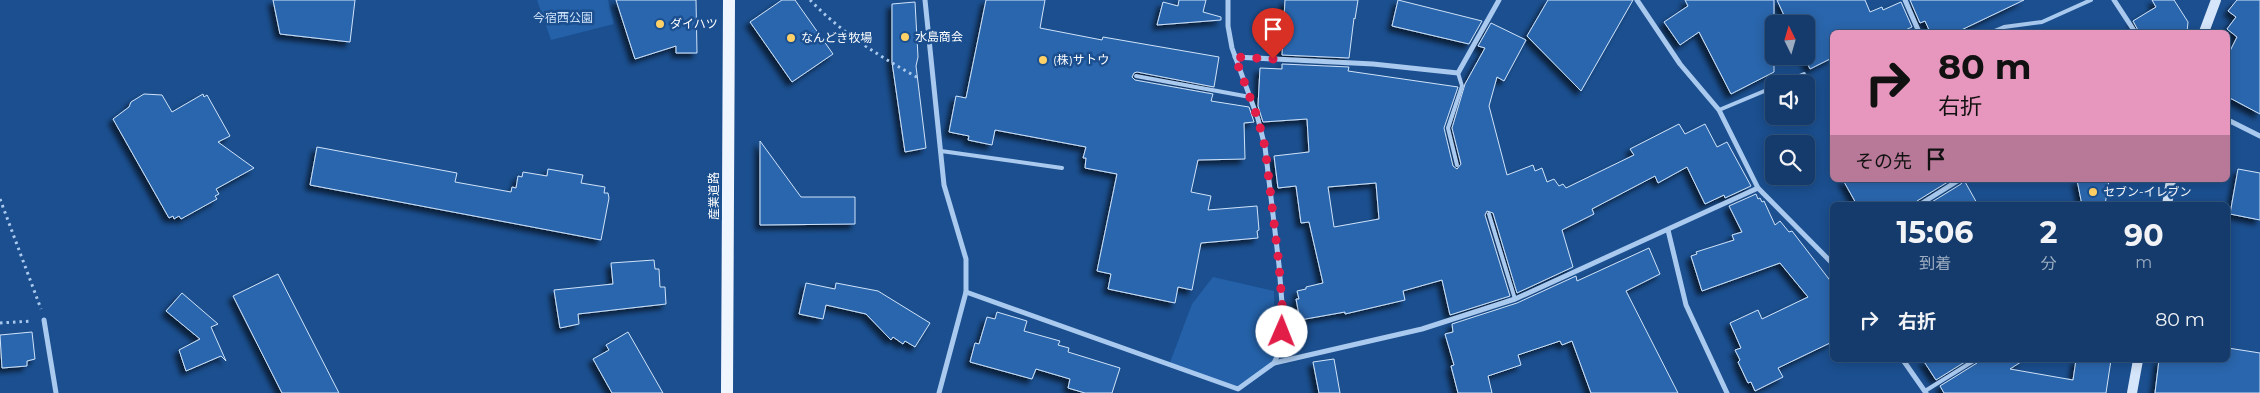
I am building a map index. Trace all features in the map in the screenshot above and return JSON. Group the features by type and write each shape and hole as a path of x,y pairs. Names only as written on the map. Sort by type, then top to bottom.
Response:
{"main road":[{"name":"産業道路","path":"727,393 728,0"}],"street":[{"path":"925,0 944,185 966,259 966,292 939,393"},
{"path":"1228,0 1228,26 1235,57 1250,97 1265,147 1283,316 1281,348 1274,364"},
{"path":"1235,57 1373,64 1458,74 1499,0"},
{"path":"1637,0 1680,64 1719,110 1758,188 1830,261"},
{"path":"1905,0 1918,30"},
{"path":"2114,0 2134,30"},
{"path":"2205,30 2216,0"},
{"path":"2230,121 2260,136"},
{"path":"1924,202 1956,182"},
{"path":"2167,202 2171,182"},
{"path":"966,292 1238,391 1274,364 1422,329 1515,300 1758,188"},
{"path":"1668,230 1686,305 1727,393"},
{"path":"44,320 56,393"},
{"path":"1904,362 1926,392"},
{"path":"2132,393 2138,362"}],"lane":[{"path":"1996,30 2004,26 2042,22 2091,0"},
{"path":"1457,165 1448,128 1462,86 1458,74"},
{"path":"1136,76 1250,97"},
{"path":"1719,110 1765,91"},
{"path":"941,151 1062,168"},
{"path":"1489,214 1515,300"},
{"path":"1926,392 1972,362"}],"path":[{"path":"810,0 831,22 876,54 933,86"},
{"path":"0,199 38,299 44,320 0,323"}],"green space":[{"name":"今宿西公園","path":"537,0 608,0 614,24 551,40"},
{"path":"1213,277 1274,291 1274,363 1238,389 1169,365 1192,304"}],"building":[{"path":"273,0 355,0 350,42 280,34"},
{"name":"ダイハツ","path":"616,0 696,0 697,53 676,53 676,46 635,59"},
{"name":"なんどき牧場","path":"782,0 795,0 833,54 792,82 750,22"},
{"path":"986,0 1045,0 1040,28 1102,40 1103,37 1219,57 1214,87 1137,72 1132,77 1135,80 1213,94 1211,101 1249,107 1254,122 1244,123 1245,159 1198,160 1191,192 1211,196 1208,210 1257,206 1258,238 1201,243 1192,290 1178,287 1175,303 1108,289 1111,274 1097,271 1117,174 1085,168 1086,158 1083,158 1086,147 995,130 992,145 968,140 969,136 949,132 956,96 966,98"},
{"path":"1179,0 1206,0 1203,12 1221,17 1221,20 1157,25 1163,2 1178,6"},
{"path":"1285,0 1358,0 1349,58 1282,55"},
{"path":"1398,0 1482,21 1469,44 1392,26"},
{"path":"1548,0 1633,0 1581,91 1527,36"},
{"path":"1685,0 1774,0 1774,15 1765,15 1765,65 1774,65 1774,72 1731,94 1699,32 1680,45 1664,22 1688,6"},
{"path":"1777,0 1865,0 1870,12 1882,7 1883,10 1901,2 1912,27 1905,30 1830,30 1830,59 1810,69 1808,65 1815,65 1815,15 1784,15"},
{"path":"1910,0 2024,0 1961,30 1929,30 1925,21 1920,23"},
{"path":"2152,0 2174,0 2188,22 2187,30 2138,30 2133,21 2156,7"},
{"path":"2237,0 2260,0 2260,114 2230,98 2230,51 2237,37 2227,29 2236,17 2228,11"},
{"path":"915,2 918,57 916,66 926,148 905,152 892,62 892,4"},
{"path":"1491,23 1526,40 1504,81 1497,77 1489,106 1507,175 1533,165 1535,171 1542,168 1547,182 1554,179 1559,186 1563,184 1566,188 1634,155 1630,149 1679,124 1685,134 1705,124 1717,147 1727,142 1751,186 1725,198 1724,195 1705,204 1687,167 1658,183 1655,176 1592,209 1594,214 1562,230 1573,267 1517,293 1493,213 1487,211 1485,215 1510,296 1450,315 1442,280 1403,291 1405,300 1345,314 1345,312 1300,320 1296,299 1299,299 1297,291 1323,283 1309,222 1301,223 1296,186 1278,188 1274,156 1309,152 1307,119 1263,122 1258,106 1260,68 1282,69 1282,64 1349,67 1348,71 1458,87 1444,128 1453,166 1457,169 1461,164 1452,128 1465,84 1485,48 1478,46","holes":["1376,183 1379,219 1334,227 1328,187"]},
{"path":"144,94 162,95 172,112 203,94 204,97 207,95 230,136 218,142 254,168 216,189 219,194 215,196 217,199 181,219 179,216 174,219 173,216 169,218 113,119 129,107 131,102"},
{"path":"760,141 801,197 855,197 855,224 760,225"},
{"path":"317,147 457,173 455,182 511,192 512,187 516,188 518,176 522,177 523,172 547,176 548,169 583,175 581,183 605,187 604,193 608,193 609,198 601,240 310,185"},
{"path":"2238,169 2260,173 2260,220 2230,214"},
{"path":"1844,182 1948,182 1916,202 1855,202"},
{"path":"1965,182 1976,202 1932,202"},
{"name":"セブン-イレブン","path":"2077,182 2109,182 2105,202 2081,202"},
{"path":"1756,194 1758,199 1760,198 1762,202 1764,201 1775,225 1780,221 1789,232 1792,231 1830,280 1830,343 1778,368 1783,377 1755,391 1751,382 1748,383 1738,362 1740,360 1735,350 1741,348 1730,323 1758,310 1762,319 1808,297 1780,263 1702,291 1691,256 1697,254 1696,252 1734,240 1732,235 1742,232 1729,206"},
{"path":"1649,248 1660,274 1626,291 1678,393 1591,393 1572,341 1562,345 1560,341 1518,355 1521,365 1488,376 1492,393 1458,393 1451,366 1454,365 1445,334 1453,332 1452,324 1517,303 1576,276 1577,281"},
{"path":"654,260 655,269 659,269 660,287 665,287 666,304 578,314 579,324 560,328 554,290 613,284 611,263"},
{"path":"278,274 339,393 282,393 233,296"},
{"path":"806,283 835,289 836,283 878,291 930,323 915,347 905,341 903,344 893,337 891,340 866,314 826,305 823,319 799,314"},
{"path":"182,293 218,324 211,327 226,361 221,356 186,371 179,350 200,339 166,311"},
{"path":"997,312 1027,321 1024,331 1060,341 1058,345 1069,348 1068,352 1120,368 1112,393 1085,393 1068,388 1070,379 1036,369 1032,379 970,362 975,343 979,344 987,317 995,319"},
{"path":"32,332 35,359 27,361 27,366 2,368 0,335"},
{"path":"628,332 663,393 612,393 593,359 609,350 606,345"},
{"path":"2230,348 2260,353 2260,393 2155,393 2159,362 2230,362"},
{"path":"1334,359 1340,393 1319,393 1313,362"},
{"path":"1924,362 1965,362 1936,380"},
{"path":"2021,362 2010,369 2073,380 2076,362 2111,362 2106,393 1944,393 1940,386 1977,363"}],"place":[{"name":"ダイハツ","path":"660,24"},
{"name":"水島商会","path":"905,37"},
{"name":"なんどき牧場","path":"791,38"},
{"name":"(株)サトウ","path":"1043,60"},
{"name":"セブン-イレブン","path":"2093,192"}],"route":[{"path":"1273,59 1235,57 1258,119 1265,147 1279,265 1283,316 1282,332"}]}
